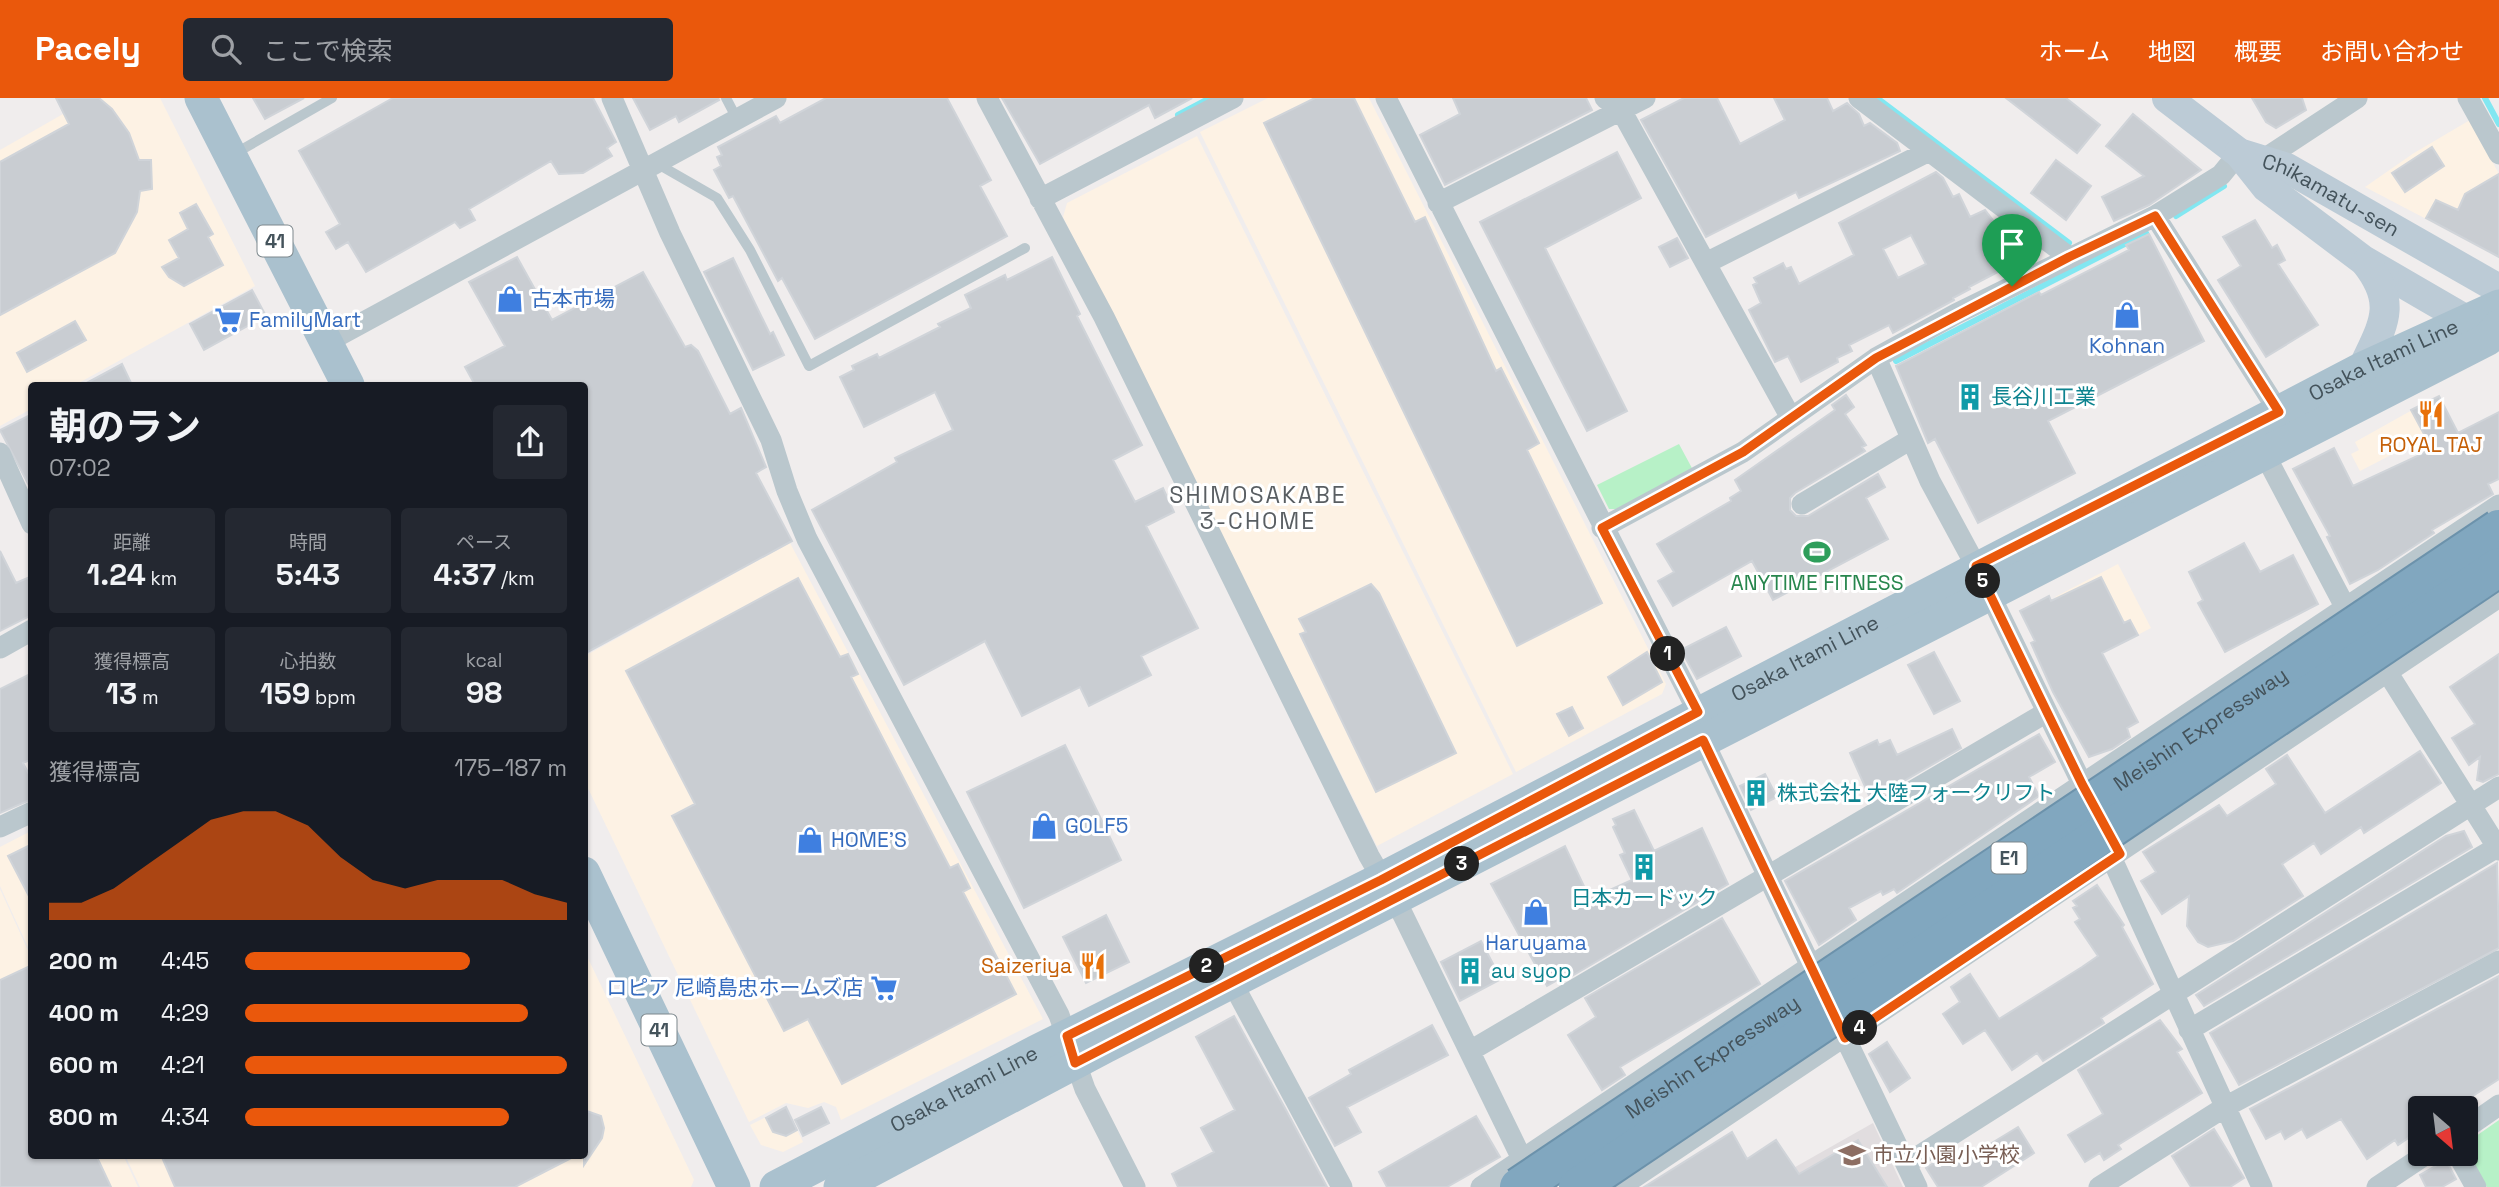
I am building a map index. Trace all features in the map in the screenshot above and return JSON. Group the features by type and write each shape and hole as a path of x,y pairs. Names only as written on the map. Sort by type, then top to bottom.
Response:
{"highway":[{"name":"Meishin Expressway","path":"1523,1168 2499,529"},
{"name":"Meishin Expressway","path":"1578,1187 2499,567"}],"main road":[{"name":"41","path":"201,98 347,382"},
{"name":"Osaka Itami Line","path":"1982,580 2264,453 2489,333 2499,306"},
{"name":"Osaka Itami Line","path":"776,1187 1071,1050 1387,890 1982,580 2362,368 2489,333"},
{"name":"41","path":"588,881 734,1187"},
{"name":"Osaka Itami Line","path":"840,1187 1051,1078 1071,1050 1233,984 1387,890"}],"street":[{"path":"612,98 650,167 670,233 771,440 786,491 807,539 1053,1003 1085,1089 1135,1187"},
{"path":"327,342 775,98"},
{"path":"987,98 1104,317 1387,890 1403,915 1470,1051 1523,1168 1547,1187"},
{"path":"1040,199 1233,98"},
{"path":"1386,98 1701,726 1768,876 1917,1187"},
{"path":"1438,203 1613,104 1645,98"},
{"path":"1859,98 2069,257"},
{"name":"Chikamatu-sen","path":"2167,98 2252,156 2287,169 2499,289"},
{"path":"1602,528 1743,452 1876,358 2069,257 2155,216 2330,105 2357,98"},
{"path":"2468,98 2497,137"},
{"path":"1613,104 1706,263 1791,418"},
{"path":"1706,263 1929,151"},
{"path":"2252,156 2266,187 2363,260 2489,333"},
{"path":"2155,216 2279,412"},
{"path":"2362,368 2379,336 2386,307 2384,291 2363,260"},
{"path":"1876,358 1912,439 2116,857 2173,994 2262,1187"},
{"path":"1802,504 1912,439"},
{"path":"0,453 28,514"},
{"path":"2189,1030 2498,847 2388,672 2344,608 2264,453"},
{"path":"1481,1187 1523,1168 1810,965 2499,505"},
{"path":"1620,1187 2116,857 2499,597"},
{"path":"0,648 28,632"},
{"path":"1470,1051 2047,712"},
{"path":"1906,1164 2499,788"},
{"path":"0,827 28,814"},
{"path":"2099,1187 2225,1107 2499,961"},
{"path":"1233,984 1342,1187"},
{"path":"2478,1120 2499,1105"},
{"path":"2377,1187 2408,1166"},
{"path":"2464,1166 2476,1187"}],"lane":[{"path":"231,155 332,98"},
{"path":"726,98 737,119"},
{"path":"650,167 717,198 750,250 809,366 1025,248"}],"shaded area":[{"path":"91,98 160,98 255,286 80,382 28,382 28,411 0,426 0,150"},
{"path":"1268,98 1369,98 1666,684 1662,694 1516,772 1200,132"},
{"path":"2470,120 2499,174 2499,257 2365,187 2414,153"},
{"path":"1197,136 1513,774 1377,846 1063,217 1067,203"},
{"path":"2439,395 2451,419 2424,433 2426,437 2360,471 2351,454 2359,450 2355,442"},
{"name":"HOME'S","path":"790,543 1043,1019 841,1120 836,1107 824,1102 808,1108 786,1103 749,1122 588,788 588,654"},
{"path":"2118,564 2151,628 2088,661 2055,597"},
{"path":"28,833 28,947 0,886 0,847"},
{"path":"0,889 28,950 28,1159 125,1159 138,1187 0,1187"},
{"path":"588,958 694,1180 691,1187 140,1187 127,1159 588,1159"},
{"path":"786,1107 803,1142 783,1152 761,1145 750,1125"},
{"name":"市立小園小学校","path":"1873,1123 1903,1187 1760,1187"}],"green space":[{"path":"1679,444 1693,470 1616,509 1609,509 1597,485"},
{"path":"2499,1120 2499,1187 2487,1187 2475,1166 2478,1166 2478,1135"}],"building":[{"path":"56,98 99,98 112,109 129,133 139,160 151,160 152,189 140,191 137,212 115,253 0,315 0,162 69,124"},
{"path":"253,98 304,98 265,119"},
{"path":"393,98 593,98 616,142 607,148 612,156 583,173 559,174 551,161 469,209 475,220 460,228 455,222 366,272 348,242 336,249 326,232 340,224 299,151"},
{"path":"633,98 719,100 679,122 676,116 650,130"},
{"path":"826,98 947,98 991,180 980,186 1007,236 815,339 782,278 778,281 733,196 729,198 714,170 721,166 717,157 722,155 718,147 776,116 780,123"},
{"path":"1002,98 1192,98 1155,118 1149,105 1040,164"},
{"path":"1315,98 1354,98 1415,222 1425,217 1496,371 1501,368 1539,443 1527,450 1602,603 1517,646 1264,123"},
{"path":"1453,98 1586,98 1592,110 1445,185 1420,135 1460,114"},
{"path":"1684,98 1717,98 1740,144 1785,120 1774,98 1827,98 1833,111 1847,103 1859,114 1864,126 1870,123 1897,143 1900,151 1799,198 1796,192 1706,237 1641,120"},
{"path":"2006,98 2066,98 2100,125 2077,153"},
{"path":"2252,98 2302,98 2306,110 2276,128 2266,122"},
{"path":"2133,114 2201,170 2149,205 2114,221 2102,197 2144,176 2106,146"},
{"path":"2432,147 2444,166 2405,192 2392,173"},
{"path":"1617,152 1641,198 1545,248 1627,411 1587,431 1480,222"},
{"path":"2056,160 2091,186 2066,220 2031,193"},
{"path":"1936,172 1943,178 1953,197 1959,194 1970,217 1985,210 1996,224 2000,222 2010,240 2018,235 2029,243 2034,253 1969,287 1970,289 1953,298 1954,300 1893,333 1889,325 1849,345 1852,351 1837,358 1838,362 1801,382 1788,356 1775,362 1749,310 1761,303 1753,285 1757,283 1754,278 1783,263 1786,269 1791,267 1799,284 1854,255 1839,223","holes":["1911,235 1926,264 1898,278 1883,249"]},
{"path":"2499,174 2499,257 2426,218 2436,200 2458,210 2465,194"},
{"path":"196,204 213,234 208,237 223,265 184,286 169,277 162,267 179,258 169,240 188,229 180,213"},
{"path":"2255,220 2272,248 2277,245 2285,260 2278,264 2318,325 2266,357 2218,280 2241,266 2223,237"},
{"path":"2149,234 2204,341 2048,421 2075,473 1978,523 1935,439 1928,443 1896,366 2039,292 2041,295 2129,250 2126,245"},
{"path":"1677,238 1688,258 1670,267 1659,247"},
{"path":"517,257 552,320 643,272 685,347 691,345 698,351 730,414 741,408 766,467 756,473 792,541 588,652 588,382 473,382 465,367 505,346 469,282"},
{"path":"1052,257 1080,314 1077,316 1142,445 1113,460 1135,502 1163,488 1174,512 1146,526 1198,628 1141,656 1151,675 1089,706 1080,687 1022,716 985,641 904,685 812,510 897,462 895,458 953,430 935,392 864,427 840,377 854,370 852,366 877,354 879,358 971,308 965,295 1005,275 1007,280"},
{"path":"733,258 770,334 773,332 784,355 753,370 704,272"},
{"name":"FamilyMart","path":"252,290 266,316 204,350 190,324"},
{"path":"75,321 86,340 27,372 17,353"},
{"path":"122,364 131,382 89,382"},
{"path":"1846,395 1854,407 1845,414 1866,445 1862,447 1865,451 1795,493 1790,498 1790,510 1796,516 1808,516 1878,474 1885,487 1866,498 1888,539 1773,600 1752,561 1673,606 1658,581 1674,572 1657,544 1731,501 1730,498 1741,491 1735,480 1835,410 1832,405"},
{"path":"2439,396 2458,433 2499,412 2499,479 2488,484 2493,494 2432,530 2434,533 2378,570 2350,584 2327,537 2330,536 2293,469 2334,448 2353,486 2424,453 2431,447 2411,410"},
{"path":"28,416 28,483 0,430"},
{"path":"2244,543 2260,572 2293,555 2318,604 2225,652 2198,603 2203,600 2189,572"},
{"path":"0,551 16,583 28,578 28,617 0,631"},
{"path":"2101,577 2124,623 2130,620 2138,635 2102,653 2138,722 2127,728 2130,737 2112,749 2089,757 2053,692 2031,643 2035,641 2020,611 2049,596 2051,601"},
{"name":"HOME'S","path":"798,578 840,657 848,654 858,674 851,677 950,868 958,864 970,888 963,892 1016,994 842,1084 808,1019 784,1031 672,816 695,804 626,671"},
{"path":"1371,584 1379,593 1456,753 1376,792 1300,634 1306,632 1299,619"},
{"path":"1726,627 1741,656 1697,679 1681,650"},
{"path":"1647,652 1662,682 1623,705 1608,677"},
{"path":"1934,652 1960,701 1934,714 1908,665"},
{"path":"2499,654 2499,774 2483,782 2477,780 2480,757 2469,765 2452,738 2475,724 2450,687"},
{"path":"28,675 28,761 23,763 28,772 28,801 0,813 0,689"},
{"path":"1572,707 1583,728 1569,736 1557,714"},
{"path":"1952,729 1961,748 1871,800 1850,753 1877,740 1879,745 1890,740 1897,755"},
{"path":"2039,734 2055,762 2029,777 2039,796 1897,893 1894,889 1883,895 1881,891 1849,908 1856,920 1819,945 1785,881"},
{"name":"GOLF5","path":"1065,745 1121,860 1024,908 967,792"},
{"path":"2420,751 2441,783 2364,833 2361,827 2321,854 2314,843 2282,864 2303,896 2233,941 2208,947 2198,942 2187,926 2189,896 2162,914 2141,881 2156,872 2143,852 2219,805 2227,816 2276,784 2266,769 2287,755 2325,813"},
{"name":"株式会社 大陸フォークリフト","path":"1765,774 1777,797 1751,810 1740,786"},
{"path":"1634,810 1654,851 1702,828 1728,884 1572,976 1570,973 1547,986 1491,884 1565,846 1590,899 1632,880 1620,855 1625,853 1613,827 1616,825 1613,819"},
{"path":"2464,831 2472,847 2204,1006 2196,995 2446,836"},
{"path":"28,846 28,894 8,856"},
{"path":"2497,863 2499,948 2239,1085 2210,1033"},
{"path":"2097,885 2124,925 2122,927 2153,984 2101,1018 2104,1023 2043,1061 2037,1053 2012,1070 1985,1030 1963,1044 1943,1014 1960,1002 1951,987 1970,974 1999,1019 2098,956 2075,922 2080,919 2073,908 2077,906 2073,901"},
{"path":"1106,915 1129,962 1086,983 1063,937"},
{"path":"1722,918 1760,984 1620,1067 1625,1075 1602,1090 1568,1035 1596,1017 1585,998"},
{"name":"au syop","path":"1481,941 1501,979 1460,1001 1441,962"},
{"path":"28,967 28,1159 98,1159 111,1187 0,1187 0,980"},
{"path":"2499,976 2499,1079 2473,1096 2408,1096 2408,1138 2398,1145 2395,1140 2367,1159 2341,1119 2307,1138 2302,1129 2285,1139 2281,1131 2266,1139 2250,1109"},
{"path":"1234,1016 1327,1187 1178,1187 1172,1174 1214,1152 1201,1128 1235,1110 1196,1037"},
{"path":"2160,1020 2182,1049 2177,1052 2202,1093 2118,1145 2121,1149 2104,1160 2100,1153 2085,1162 2068,1135 2103,1114 2078,1070"},
{"path":"1432,1025 1448,1055 1347,1107 1361,1132 1335,1146 1309,1098 1351,1074 1349,1070"},
{"path":"1887,1042 1910,1078 1890,1092 1869,1054"},
{"path":"786,1107 797,1130 786,1136 773,1132 766,1118"},
{"path":"821,1107 829,1123 803,1136 795,1120"},
{"path":"588,1111 601,1116 604,1128 602,1138 588,1159"},
{"path":"1476,1116 1500,1157 1447,1187 1387,1187 1379,1172"},
{"path":"2018,1127 2034,1153 1981,1187 1938,1187 1926,1168 1947,1154 1954,1166"},
{"path":"2214,1129 2244,1178 2230,1187 2191,1187 2172,1156"},
{"path":"1732,1132 1747,1159 1776,1140 1799,1174 1858,1140 1887,1187 1644,1187"},
{"path":"163,1159 569,1159 515,1187 175,1187"},
{"path":"2436,1166 2449,1166 2456,1179 2442,1187 2426,1187 2420,1175"}],"waterway":[{"path":"1178,115 1210,98"},
{"path":"1877,98 2069,243"},
{"path":"2485,98 2499,124"},
{"path":"2176,216 2224,186"},
{"path":"1896,361 2146,233"}],"place":[{"name":"古本市場","path":"510,299"},
{"name":"Kohnan","path":"2127,315"},
{"name":"FamilyMart","path":"228,320"},
{"name":"長谷川工業","path":"1970,397"},
{"name":"ROYAL TAJ","path":"2431,414"},
{"name":"ANYTIME FITNESS","path":"1817,552"},
{"name":"株式会社 大陸フォークリフト","path":"1756,793"},
{"name":"GOLF5","path":"1044,826"},
{"name":"HOME'S","path":"810,840"},
{"name":"日本カードック","path":"1644,867"},
{"name":"Haruyama","path":"1536,912"},
{"name":"Saizeriya","path":"1093,966"},
{"name":"au syop","path":"1470,971"},
{"name":"ロピア 尼崎島忠ホームズ店","path":"884,988"},
{"name":"市立小園小学校","path":"1852,1155"}],"district":[{"name":"SHIMOSAKABE 3-CHOME","path":"1258,508"}],"route":[{"path":"2155,216 2279,412 1976,566 2082,784 2120,854 1845,1038 1703,740 1075,1063 1067,1036 1381,880 1698,712 1602,528 1743,452 1876,358 2012,286 2155,216"}]}
